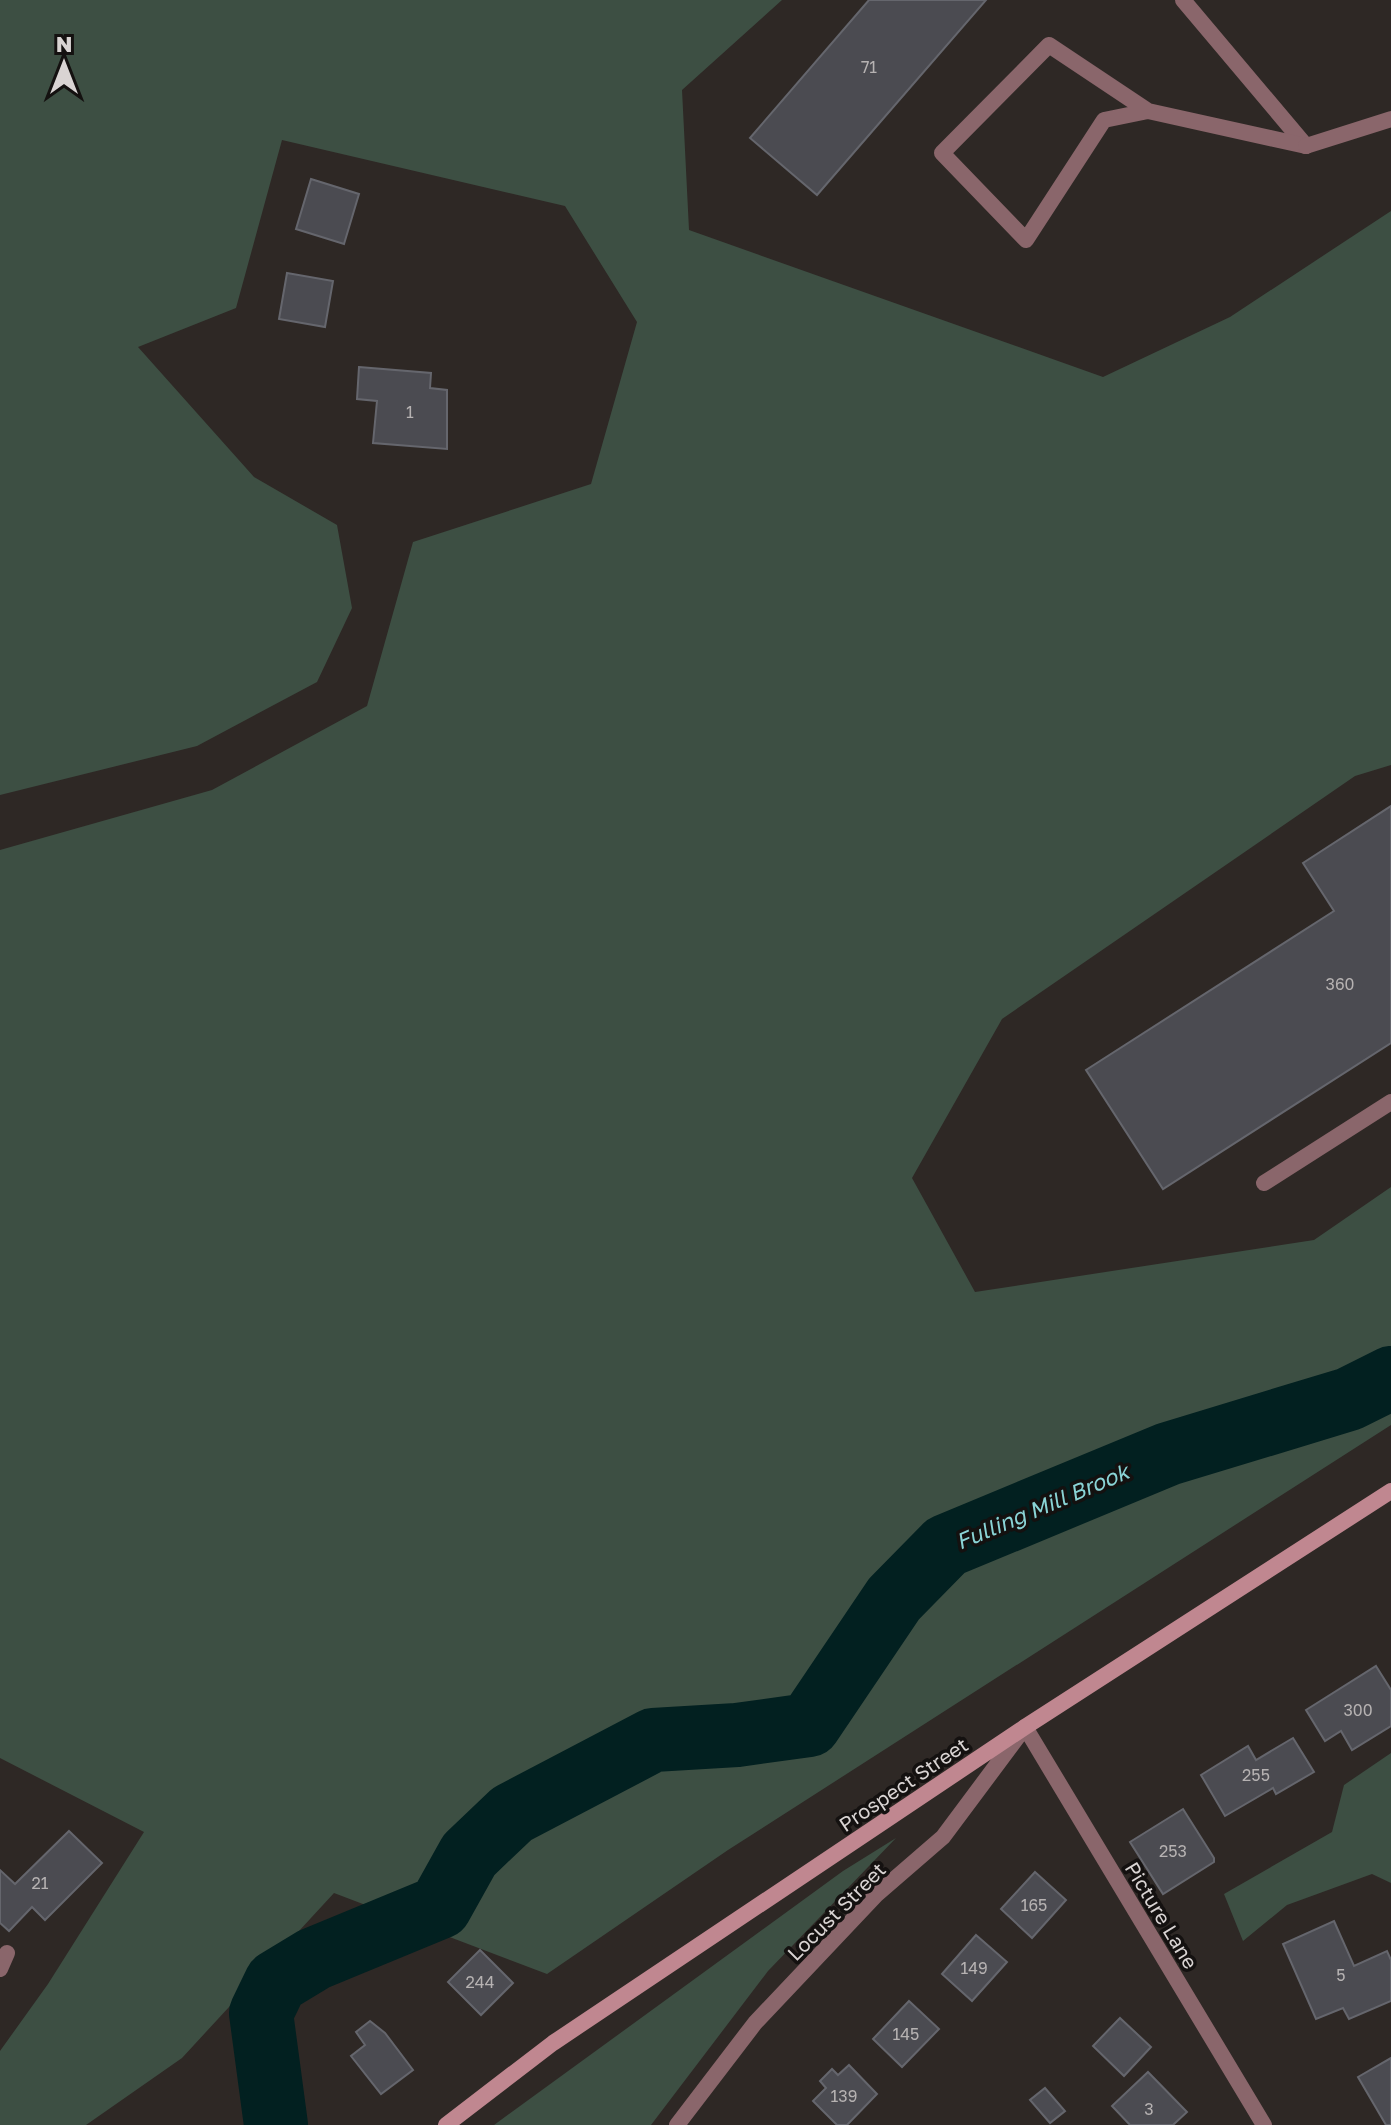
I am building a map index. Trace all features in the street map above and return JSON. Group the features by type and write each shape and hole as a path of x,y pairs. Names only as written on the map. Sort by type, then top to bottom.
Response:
{"main road":[{"name":"Prospect Street","path":"446,2125 553,2043 1025,1727 1391,1491"}],"street":[{"path":"1183,0 1306,146"},
{"path":"1148,111 1104,120 1026,240 942,153 1049,45 1148,111 1306,146 1391,119"},
{"path":"1264,1183 1391,1102"},
{"name":"Locust Street","path":"677,2125 755,2023 876,1895 943,1837 1025,1727"},
{"name":"Picture Lane","path":"1025,1727 1264,2125"}],"green space":[{"path":"0,0 782,0 682,90 689,230 1103,377 1230,317 1391,211 1391,765 1355,776 1002,1019 912,1178 975,1292 1314,1240 1391,1187 1391,1425 728,1850 547,1974 334,1893 182,2058 86,2125 0,2125 0,2051 48,1984 144,1832 0,1758 0,850 212,790 367,706 413,542 591,484 637,322 565,206 282,140 236,308 138,347 254,477 337,525 352,608 317,682 197,746 0,795"},
{"path":"1391,1753 1391,1883 1372,1874 1287,1905 1243,1941 1224,1894 1332,1832 1344,1785"},
{"path":"896,1838 768,1971 651,2125 494,2125 843,1871"}],"building":[{"path":"869,0 986,0 817,195 750,138"},
{"path":"311,179 359,194 344,244 296,229"},
{"path":"287,273 333,281 325,327 279,319"},
{"path":"359,367 431,373 430,388 447,390 447,449 373,443 377,401 357,399"},
{"path":"1391,806 1391,1043 1163,1189 1086,1070 1334,911 1303,863"},
{"path":"1376,1666 1391,1690 1391,1726 1352,1750 1341,1731 1325,1741 1306,1710"},
{"path":"1293,1738 1314,1772 1276,1794 1273,1788 1225,1816 1201,1775 1248,1746 1256,1760"},
{"path":"1183,1809 1214,1862 1163,1894 1130,1842"},
{"path":"69,1831 102,1863 45,1920 32,1907 9,1931 0,1923 0,1870 15,1884"},
{"path":"1035,1872 1066,1900 1032,1938 1001,1909"},
{"path":"1334,1921 1354,1966 1387,1951 1391,1960 1391,2001 1349,2019 1343,2008 1316,2019 1283,1944"},
{"path":"976,1935 1007,1962 972,2001 942,1974"},
{"path":"480,1950 513,1983 481,2015 448,1982"},
{"path":"909,2001 939,2029 902,2067 873,2039"},
{"path":"1120,2018 1151,2047 1124,2076 1093,2046"},
{"path":"370,2021 385,2033 413,2070 381,2094 351,2056 365,2045 356,2032"},
{"path":"1391,2058 1391,2125 1386,2125 1358,2077"},
{"path":"849,2065 877,2094 847,2125 837,2125 813,2101 826,2088 820,2081 832,2069 838,2075"},
{"path":"1148,2072 1187,2112 1173,2125 1130,2125 1112,2106"},
{"path":"1045,2088 1065,2111 1050,2123 1030,2100"}],"waterway":[{"name":"Fulling Mill Brook","path":"276,2125 261,2013 276,1982 314,1959 440,1907 469,1855 512,1814 653,1740 737,1735 809,1725 894,1599 946,1546 1168,1454 1349,1399 1391,1378"}]}
